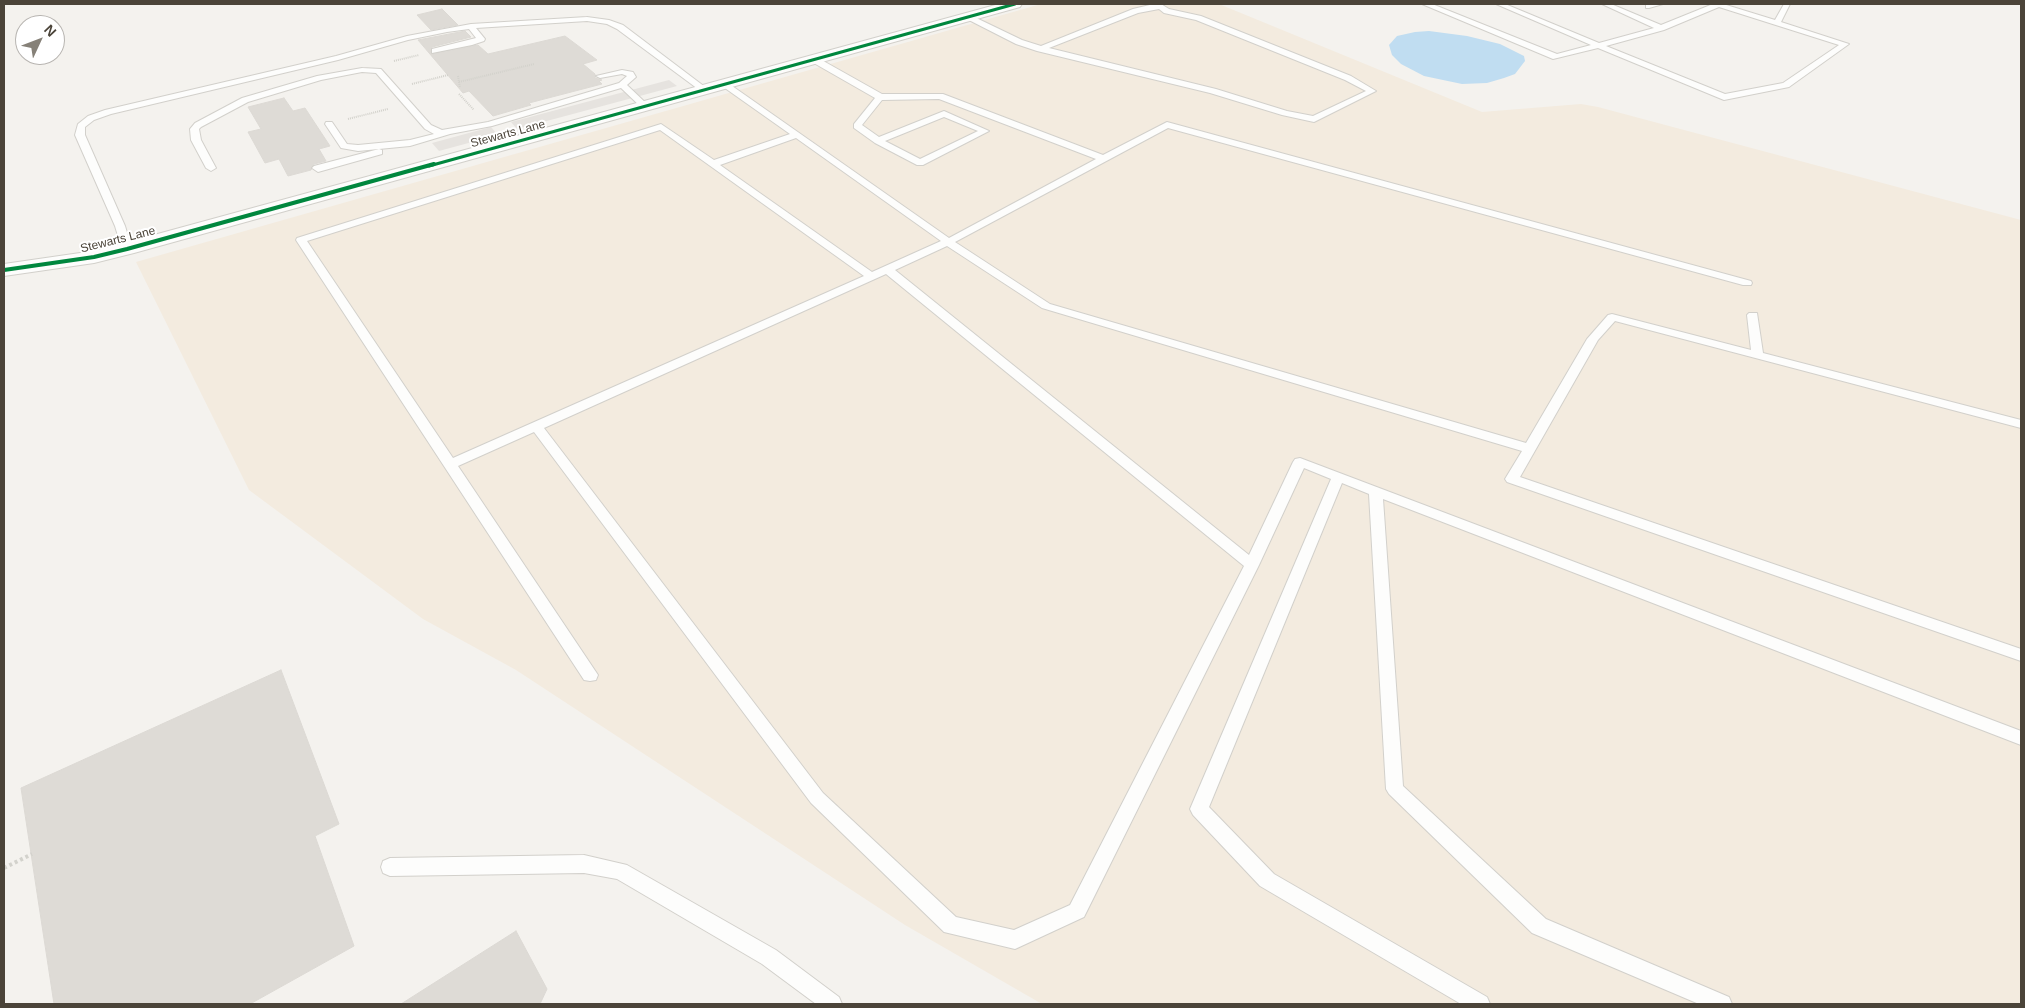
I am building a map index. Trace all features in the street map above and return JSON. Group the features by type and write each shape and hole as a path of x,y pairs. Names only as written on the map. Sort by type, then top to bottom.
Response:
{"street":[{"name":"Stewarts Lane","path":"4,270 94,257 1015,4"}],"lane":[{"path":"1426,4 1556,57 1598,44 1660,28 1717,4 1845,44 1786,85 1724,97 1598,44 1499,4"},
{"path":"1605,4 1660,28"},
{"path":"1649,6 1659,4"},
{"path":"1777,22 1787,4"},
{"path":"967,17 1020,42 1040,49 1213,90 1285,113 1314,119 1372,91 1330,71 1198,18 1167,11 1158,5 1136,11 1040,49"},
{"path":"127,248 120,226 80,136 81,126 90,118 128,106 338,58 407,38 470,26 587,19 610,22 630,34 705,90"},
{"path":"435,52 472,43 481,38 470,26"},
{"path":"814,60 880,97 940,96 1104,159"},
{"path":"211,168 196,140 194,129 225,109 263,93 338,74 373,70 380,72 428,128 435,132 466,129"},
{"path":"329,124 344,146 361,148 414,142 622,86 632,77 630,74 618,72 600,76"},
{"path":"725,84 948,242 1046,306 1530,449"},
{"path":"622,86 645,106"},
{"path":"878,141 944,114 985,130 920,163 878,141 857,126 880,97"},
{"path":"450,465 948,242 1167,125 1748,283"},
{"path":"590,675 301,240 661,127 872,276"},
{"path":"713,164 796,135"},
{"path":"317,168 318,170 369,156 396,145"},
{"path":"887,269 1252,565"},
{"path":"1753,315 1756,355"},
{"path":"2021,424 1612,317 1592,340 1512,479 2021,655"},
{"path":"536,426 817,798 950,925 1015,940 1077,911 1252,565 1300,462 2021,738"},
{"path":"1338,477 1199,809 1267,880 1480,1004"},
{"path":"1376,492 1395,789 1538,926 1722,1004"},
{"path":"390,867 584,864 620,871 769,957 832,1004"}],"path":[{"path":"393,61 435,52"},
{"path":"459,82 534,64"},
{"path":"412,84 448,76"},
{"path":"458,76 460,88"},
{"path":"329,124 408,104"},
{"path":"4,868 32,854"}],"shaded area":[{"path":"1041,4 1219,4 1482,112 1581,104 1598,107 2021,220 2021,1004 1042,1004 905,925 516,670 423,619 249,490 136,262"},
{"path":"669,80 677,86 517,129 511,122"},
{"path":"491,127 498,135 439,151 432,143"}],"water":[{"path":"1429,31 1467,36 1500,44 1524,56 1525,61 1515,74 1487,83 1462,84 1424,76 1401,64 1392,55 1389,45 1397,36"}],"building":[{"path":"442,9 458,25 431,30 417,15"},
{"path":"465,31 471,37 432,47 431,54 478,45 488,54 565,36 597,60 583,64 595,74 595,78 602,80 599,81 602,84 529,103 531,105 493,116 469,91 463,93 418,40"},
{"path":"284,98 293,111 305,108 330,146 319,149 326,161 314,164 311,170 288,176 279,159 265,163 248,132 261,129 248,107"},
{"path":"281,670 339,824 315,836 354,946 250,1004 54,1004 21,788"},
{"path":"516,931 547,989 540,1004 401,1004"}],"cycle path":[{"path":"4,270 94,257 127,249 1015,4"}]}
